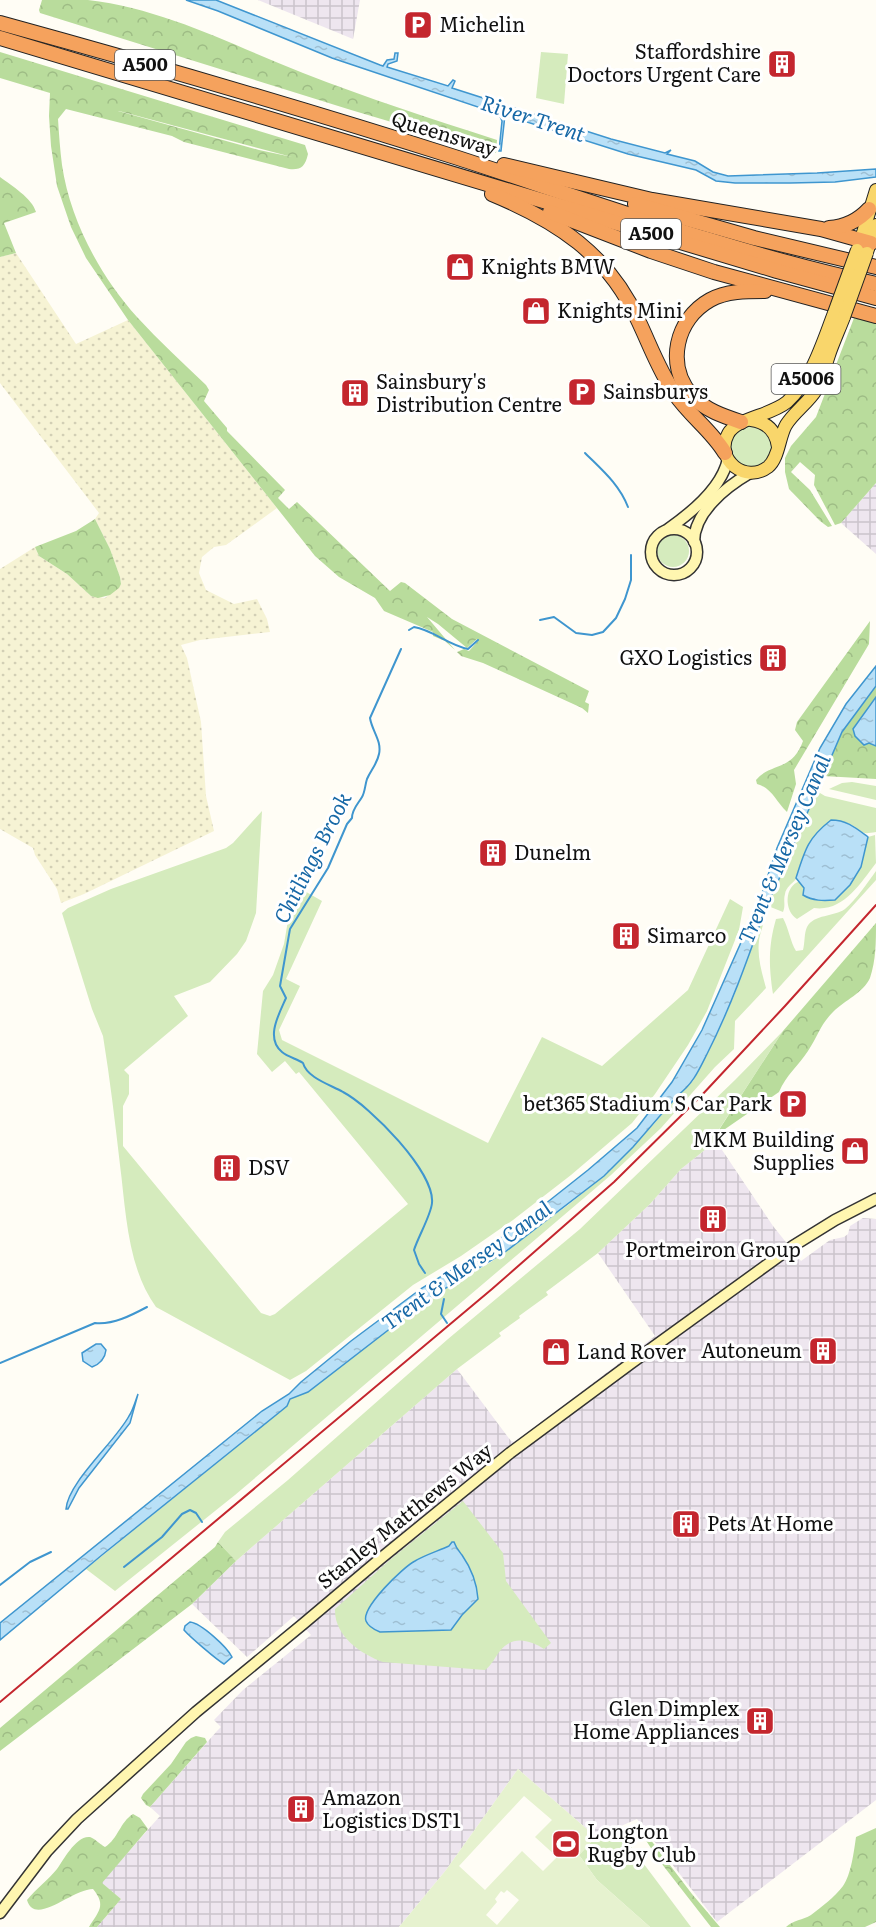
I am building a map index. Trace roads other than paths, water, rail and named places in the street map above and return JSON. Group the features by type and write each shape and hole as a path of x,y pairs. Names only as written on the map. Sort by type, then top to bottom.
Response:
{"highway":[{"path":"0,18 44,35"},
{"name":"Queensway","path":"0,23 438,152 708,239 876,284"},
{"name":"Queensway","path":"0,38 777,272 876,298"},
{"path":"438,152 652,200 821,229 864,246"},
{"path":"427,166 651,251 714,272 876,316"},
{"path":"427,166 525,208 570,235 593,255 630,303 663,375 675,395 713,436 726,456"},
{"path":"521,169 685,220 876,267"},
{"path":"821,229 847,225 862,216 873,198"},
{"path":"745,421 718,415 692,396 679,372 676,358 681,330 698,308 711,299 734,292 785,292"}],"main road":[{"name":"A5006","path":"778,447 788,423 817,388 839,315 864,246 873,198"},
{"name":"A5006","path":"864,246 876,225"},
{"name":"A5006","path":"745,421 777,409 800,387 839,315"},
{"path":"726,456 738,470 750,473 760,472 775,459 777,439 771,429 762,422 745,421 728,433 724,445 726,469 720,480 690,512 656,537 651,549 653,562 664,572 678,574 690,567 696,555 694,532 699,520 723,492 750,473"},
{"path":"668,530 683,531 694,542"},
{"name":"Stanley Matthews Way","path":"0,1913 47,1851 77,1819 196,1712 380,1559 510,1453 793,1245 876,1198"}],"water":[{"name":"River Trent","path":"186,0 216,0 383,66 387,60 394,59 395,53 398,53 397,61 388,64 387,67 448,86 453,80 455,81 452,88 611,139 665,153 671,150 667,154 695,161 713,172 728,176 876,169 876,177 835,182 735,183 716,181 696,170 628,154 505,115 501,151 499,151 502,121 499,114 332,58"},
{"name":"Trent & Mersey Canal","path":"876,666 876,686 842,732 823,776 812,781 810,793 812,802 773,893 763,904 761,910 764,913 731,1002 701,1066 688,1086 604,1176 505,1252 431,1297 308,1392 290,1399 281,1411 0,1640 0,1623 262,1411 289,1394 351,1341 422,1288 478,1254 516,1227 637,1128 672,1082 702,1030 759,902 777,848 820,748 846,704"},
{"path":"876,697 876,746 869,743 864,745 855,736 853,729"},
{"path":"831,820 847,823 868,837 861,867 850,885 835,900 814,899 803,895 804,888 796,878 808,845"},
{"path":"96,1344 101,1344 106,1350 105,1356 102,1361 92,1367 83,1361 82,1353"},
{"path":"138,1394 130,1423 79,1488 66,1509 75,1487 122,1426 132,1411"},
{"path":"452,1542 471,1571 478,1599 451,1630 380,1632 368,1625 366,1615 370,1607 393,1579 415,1561 449,1546"},
{"path":"190,1622 213,1636 232,1657 224,1664 192,1638 184,1630"}],"waterway":[{"name":"Chitlings Brook","path":"585,453 615,484 628,507"},
{"name":"Chitlings Brook","path":"540,620 554,617 576,633 592,635 603,632 616,618 625,599 631,580 631,555"},
{"name":"Chitlings Brook","path":"409,630 414,627 421,629 468,649 478,640"},
{"name":"Chitlings Brook","path":"401,649 370,718 380,749 377,761 328,868 290,929 280,986 286,998 277,1018 274,1040 282,1052 303,1063 314,1077 343,1092 369,1111 399,1141 412,1158 430,1190 432,1203 414,1250 425,1273"},
{"name":"Trent & Mersey Canal","path":"444,1299 441,1314 447,1323"},
{"path":"0,1363 95,1323 115,1321 147,1307"},
{"path":"124,1567 162,1537 182,1514 190,1510 196,1513 202,1522"},
{"path":"0,1585 30,1562 51,1552"}],"railway":[{"path":"0,1702 492,1289 614,1182 701,1096 876,905"}],"place":[{"name":"Michelin","path":"418,25"},
{"name":"Staffordshire Doctors Urgent Care","path":"782,64"},
{"name":"Knights BMW","path":"460,267"},
{"name":"Knights Mini","path":"536,311"},
{"name":"Sainsburys","path":"582,392"},
{"name":"Sainsbury's Distribution Centre","path":"355,393"},
{"name":"GXO Logistics","path":"773,658"},
{"name":"Dunelm","path":"493,853"},
{"name":"Simarco","path":"626,936"},
{"name":"bet365 Stadium S Car Park","path":"793,1104"},
{"name":"MKM Building Supplies","path":"855,1151"},
{"name":"DSV","path":"227,1168"},
{"name":"Portmeiron Group","path":"713,1219"},
{"name":"Autoneum","path":"823,1351"},
{"name":"Land Rover","path":"556,1352"},
{"name":"Pets At Home","path":"686,1524"},
{"name":"Glen Dimplex Home Appliances","path":"760,1721"},
{"name":"Amazon Logistics DST1","path":"301,1809"},
{"name":"Longton Rugby Club","path":"566,1844"}]}
